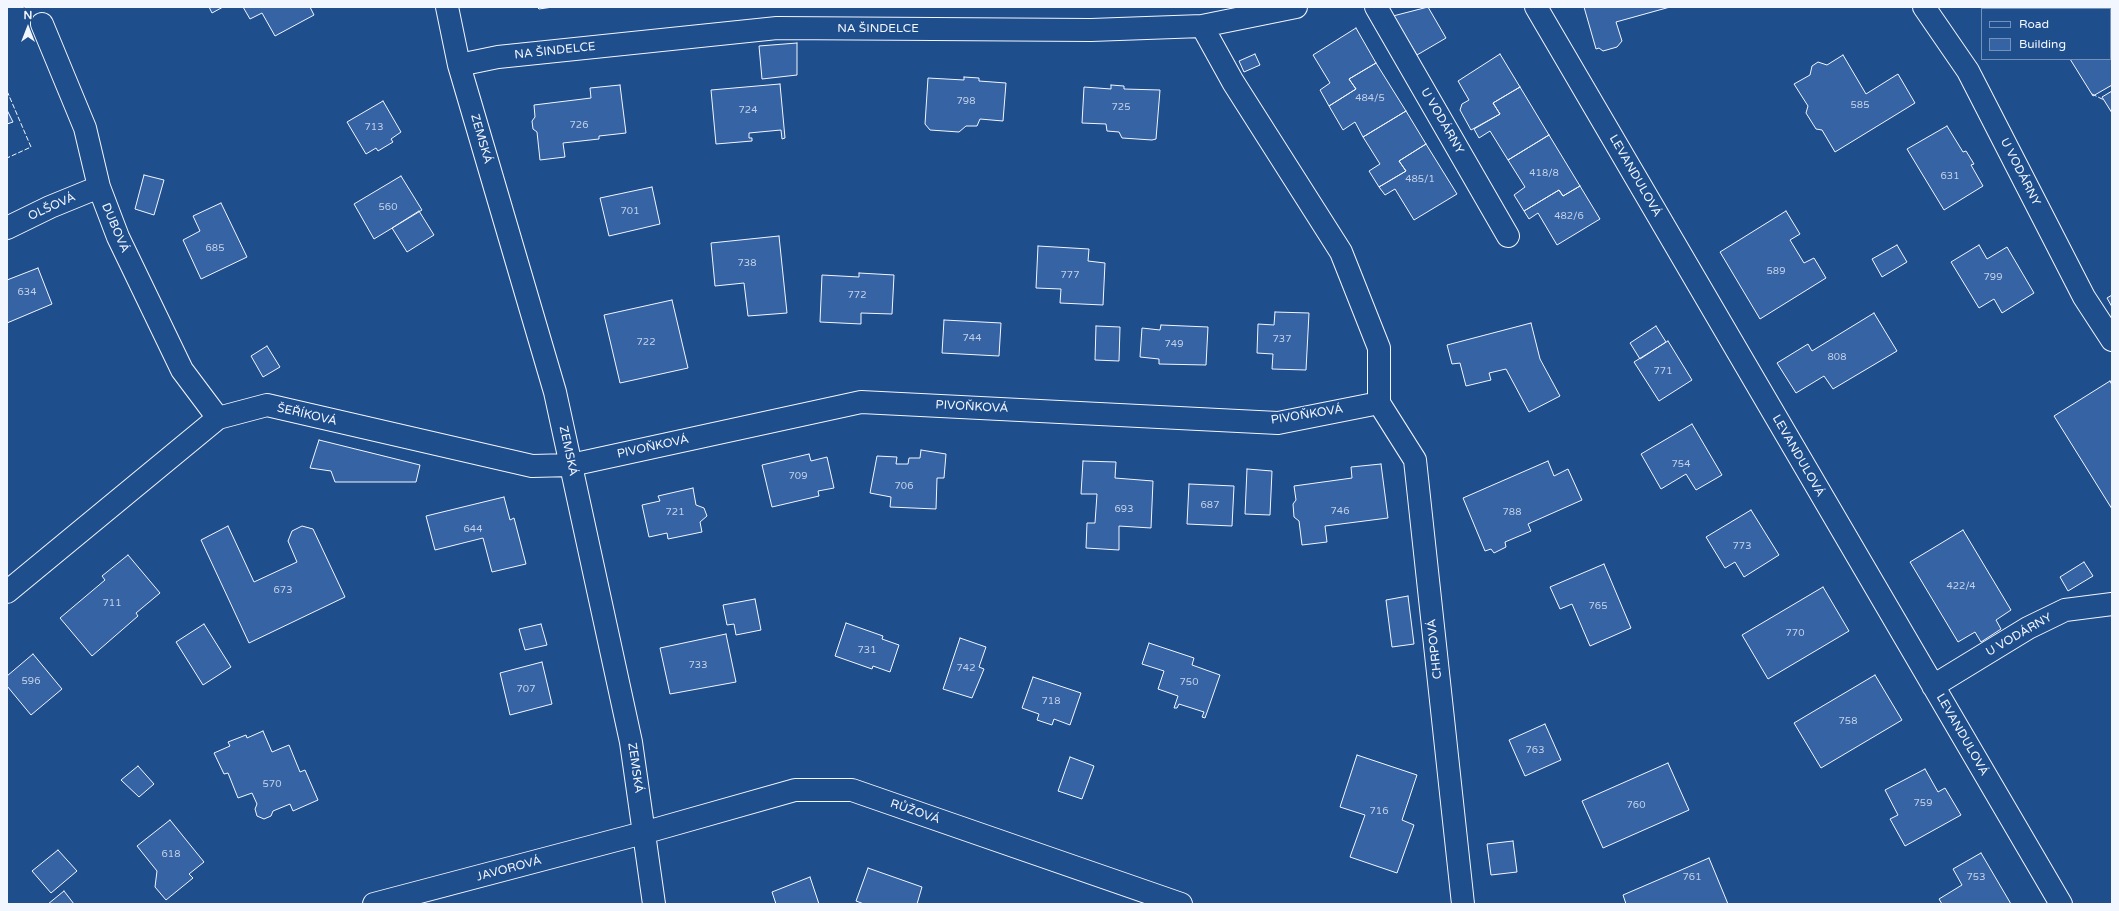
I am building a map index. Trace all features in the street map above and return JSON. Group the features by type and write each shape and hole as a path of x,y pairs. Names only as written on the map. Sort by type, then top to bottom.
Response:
{"street":[{"name":"ZEMSKÁ","path":"447,7 460,65 555,392 631,742 654,904"},
{"name":"NA ŠINDELCE","path":"460,65 498,57 777,28 1091,30 1202,26 1296,7"},
{"name":"U VODÁRNY","path":"1376,7 1508,236"},
{"name":"LEVANDULOVÁ","path":"1536,7 2061,904"},
{"name":"U VODÁRNY","path":"1924,7 1968,71 2084,297 2112,340"},
{"name":"DUBOVÁ","path":"42,24 85,128 98,187 118,238 182,370 218,418"},
{"path":"1202,26 1233,82 1341,252 1379,348 1379,403"},
{"name":"OLŠOVÁ","path":"7,228 50,207 98,187"},
{"name":"PIVOŇKOVÁ","path":"571,465 861,402 1278,422 1379,403"},
{"name":"CHRPOVÁ","path":"1379,403 1414,460 1463,904"},
{"name":"ŠEŘÍKOVÁ","path":"7,592 218,418 267,405 532,466 571,465"},
{"name":"U VODÁRNY","path":"1933,686 2028,628 2065,610 2112,604"},
{"name":"RŮŽOVÁ","path":"644,833 795,790 852,790 1181,904"},
{"name":"JAVOROVÁ","path":"374,904 644,833"}],"building":[{"path":"209,7 223,7 212,13"},
{"path":"243,7 310,7 314,15 275,36 262,13 250,19"},
{"path":"537,7 553,7 539,9"},
{"path":"1428,7 1446,38 1417,55 1393,16"},
{"path":"1584,7 1670,7 1616,22 1622,41 1617,47 1603,51 1599,48 1596,49"},
{"path":"2112,16 2112,85 2093,96 2071,60 2111,60"},
{"path":"1356,28 1376,63 1349,79 1356,89 1329,106 1320,90 1330,83 1313,55"},
{"path":"797,43 797,75 762,79 759,46"},
{"path":"1255,54 1260,65 1244,72 1239,61"},
{"path":"1500,54 1520,87 1493,103 1500,114 1471,130 1460,110 1462,104 1469,100 1458,81"},
{"path":"1843,55 1866,94 1898,74 1915,103 1835,152 1822,130 1816,129 1806,113 1808,106 1794,84 1810,75 1812,66 1818,62 1827,65"},
{"path":"1376,63 1406,111 1363,137 1355,122 1343,130 1329,106 1356,89 1349,79"},
{"path":"964,77 979,78 979,81 1006,83 1003,121 980,119 977,126 966,126 959,132 930,130 925,124 928,78 964,80"},
{"path":"780,84 785,138 782,139 781,130 749,133 749,138 752,138 752,141 716,144 711,90"},
{"path":"620,85 626,133 599,136 599,139 563,143 565,157 540,160 537,132 533,129 532,121 535,117 534,105 591,98 590,88"},
{"path":"1111,85 1124,86 1124,89 1160,90 1156,139 1122,138 1119,132 1107,131 1106,124 1082,123 1084,87 1111,89"},
{"path":"1520,87 1549,135 1508,160 1490,131 1479,138 1474,129 1500,114 1493,103"},
{"path":"2112,91 2112,113 2102,97"},
{"path":"383,101 401,132 391,139 393,142 378,151 376,148 366,154 347,122"},
{"path":"7,110 13,122 7,124"},
{"path":"1406,111 1426,144 1399,161 1406,171 1379,187 1369,171 1380,164 1363,137"},
{"path":"1947,126 1963,152 1966,151 1974,164 1971,165 1983,186 1944,210 1907,149"},
{"path":"1549,135 1580,186 1563,196 1559,190 1524,211 1514,195 1525,187 1508,160"},
{"path":"1426,144 1457,194 1414,220 1395,189 1385,195 1379,187 1406,171 1399,161"},
{"path":"144,175 164,180 154,215 135,209"},
{"path":"401,176 422,210 374,239 354,204"},
{"path":"1580,186 1600,219 1557,245 1538,213 1529,219 1524,211 1559,190 1563,196"},
{"path":"652,187 660,224 609,236 600,198"},
{"path":"221,203 247,257 201,279 183,240 200,231 193,216"},
{"path":"419,211 434,235 407,252 392,228"},
{"path":"1786,211 1800,234 1790,240 1804,263 1814,258 1826,278 1760,319 1720,252"},
{"path":"779,236 787,313 748,316 744,283 715,286 711,243"},
{"path":"1897,245 1907,262 1882,277 1872,259"},
{"path":"1979,245 1987,259 2007,247 2034,293 2002,313 1994,299 1979,308 1951,262"},
{"path":"1038,246 1089,249 1088,261 1105,263 1103,305 1060,303 1061,289 1036,288"},
{"path":"38,268 52,304 7,323 7,280"},
{"path":"859,273 894,275 892,314 861,313 861,324 820,322 822,275 859,277"},
{"path":"2112,295 2112,307 2107,298"},
{"path":"672,300 688,368 620,383 604,315"},
{"path":"1275,312 1309,313 1306,370 1272,369 1273,354 1257,353 1258,324 1274,325"},
{"path":"1874,313 1897,351 1833,389 1824,376 1796,393 1777,363 1808,344 1812,351"},
{"path":"944,320 1001,323 999,356 942,353"},
{"path":"1531,323 1540,359 1560,396 1529,412 1506,369 1489,373 1491,380 1466,386 1460,363 1452,364 1447,345"},
{"path":"1161,325 1208,327 1206,365 1159,364 1159,359 1140,357 1142,328 1160,330"},
{"path":"1096,326 1120,327 1119,361 1095,360"},
{"path":"1656,326 1666,342 1640,359 1630,343"},
{"path":"1668,341 1692,380 1659,401 1634,362"},
{"path":"267,346 280,367 263,377 251,356"},
{"path":"2110,381 2112,385 2112,509 2054,416"},
{"path":"1692,424 1722,475 1696,490 1686,474 1661,489 1641,454"},
{"path":"319,440 420,465 416,482 335,482 331,471 310,468"},
{"path":"921,450 946,454 944,478 937,478 936,509 890,507 891,497 870,493 877,456 897,457 896,464 908,464 909,458 920,458"},
{"path":"809,454 811,461 827,457 834,488 818,491 819,496 772,507 762,465"},
{"path":"1083,461 1116,462 1115,478 1153,481 1151,528 1119,526 1119,550 1086,548 1087,523 1095,523 1097,494 1081,494"},
{"path":"1548,461 1554,476 1568,469 1582,500 1528,524 1531,531 1505,542 1506,547 1494,553 1491,549 1485,551 1463,498"},
{"path":"1381,464 1388,518 1325,526 1327,542 1302,545 1299,521 1294,517 1293,504 1296,500 1294,486 1352,478 1351,467"},
{"path":"1247,469 1272,471 1270,515 1245,514"},
{"path":"1189,484 1234,486 1232,526 1187,524"},
{"path":"693,488 696,505 704,508 707,516 700,522 702,532 668,539 667,533 649,537 642,505 660,501 658,496"},
{"path":"504,497 510,520 514,518 526,564 492,572 483,538 435,550 426,516"},
{"path":"1751,510 1779,555 1744,577 1735,562 1725,568 1706,537"},
{"path":"228,526 254,582 297,562 288,541 292,531 302,526 313,529 345,597 249,643 201,540"},
{"path":"1963,530 2011,610 1996,620 2001,629 1981,642 1975,632 1958,642 1910,562"},
{"path":"128,555 160,593 136,613 138,616 92,656 60,618 105,580 102,576"},
{"path":"2084,562 2093,576 2068,591 2060,577"},
{"path":"1604,564 1631,628 1590,646 1572,604 1560,609 1550,587"},
{"path":"1823,587 1849,631 1768,679 1742,635"},
{"path":"1408,596 1414,644 1392,647 1386,600"},
{"path":"755,599 761,630 736,635 734,624 727,625 723,605"},
{"path":"846,623 883,636 882,639 899,645 890,672 873,666 872,669 835,656"},
{"path":"204,624 231,667 203,685 176,642"},
{"path":"541,624 547,645 525,650 519,629"},
{"path":"726,634 736,682 670,694 660,648"},
{"path":"960,638 986,647 979,667 984,669 972,698 943,689"},
{"path":"1149,643 1194,658 1192,665 1220,675 1205,718 1202,717 1204,712 1179,704 1177,708 1174,708 1178,696 1158,689 1164,671 1142,664"},
{"path":"33,654 62,689 31,715 7,686 7,676"},
{"path":"542,662 552,704 510,715 500,673"},
{"path":"1875,675 1902,720 1821,768 1794,723"},
{"path":"1033,677 1081,693 1070,725 1054,719 1052,725 1037,720 1039,714 1022,708"},
{"path":"1545,724 1561,760 1525,776 1509,740"},
{"path":"263,731 272,752 289,745 300,772 305,770 318,800 293,811 290,804 273,811 271,816 264,819 257,816 255,809 257,804 252,793 238,798 228,773 224,774 214,753 230,746 228,742 246,735 247,738"},
{"path":"1357,755 1417,775 1402,820 1414,825 1397,873 1350,857 1365,815 1340,807"},
{"path":"1070,757 1094,766 1082,799 1058,791"},
{"path":"1668,763 1689,810 1603,848 1582,801"},
{"path":"138,766 154,784 139,797 121,780"},
{"path":"1925,769 1938,792 1945,788 1961,815 1905,846 1890,819 1898,815 1885,790"},
{"path":"170,820 204,862 189,874 193,878 166,900 155,887 157,871 137,846"},
{"path":"1513,841 1517,872 1491,875 1487,844"},
{"path":"58,850 77,871 51,893 32,871"},
{"path":"1981,853 2011,904 1942,904 1939,899 1962,885 1953,869"},
{"path":"1709,858 1728,904 1626,904 1623,895"},
{"path":"868,868 922,887 917,904 864,904 856,901"},
{"path":"810,877 819,904 776,904 772,892"},
{"path":"64,891 74,904 48,904"}],"fence":[{"path":"7,91 31,147 7,158"},
{"path":"2092,94 2104,100"}]}
